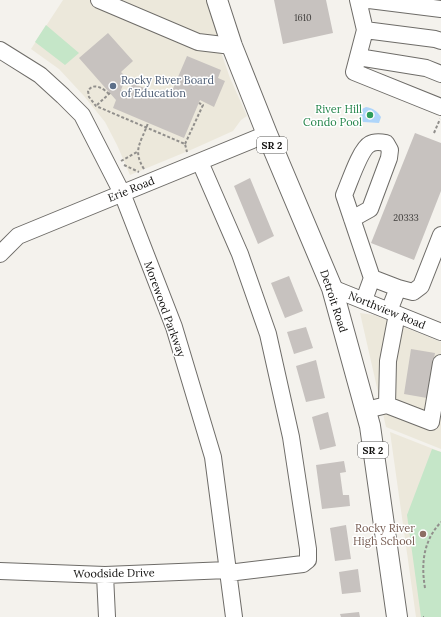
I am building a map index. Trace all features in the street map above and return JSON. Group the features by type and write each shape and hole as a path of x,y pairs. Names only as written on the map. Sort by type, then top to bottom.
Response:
{"main road":[{"name":"Detroit Road","path":"217,0 232,46 267,134 332,288 370,426 397,617"}],"street":[{"path":"99,0 198,42 232,46"},
{"path":"358,0 364,30 354,72 441,107"},
{"path":"369,0 441,9"},
{"path":"364,30 434,38 441,41"},
{"name":"Morewood Parkway","path":"0,50 40,75 82,115 122,193 174,327 213,457 234,617"},
{"path":"358,57 426,68 441,74"},
{"name":"Erie Road","path":"0,254 18,236 122,193 193,157 267,134"},
{"name":"Woodside Drive","path":"0,571 105,575 228,572 303,564 308,560 308,549 291,437 268,334 240,254 193,157"},
{"path":"352,218 372,278 364,300"},
{"path":"372,278 413,292 421,286 441,235"},
{"name":"Northview Road","path":"332,288 441,332"},
{"path":"387,405 388,361 393,312 398,288"},
{"path":"366,410 387,405 431,422 441,363"},
{"path":"105,575 107,617"}],"path":[{"path":"91,110 96,106 109,94 99,87 90,88 88,91 89,97 96,106 185,144 193,157"},
{"path":"185,144 203,105 200,103"},
{"path":"434,132 441,117"},
{"path":"144,170 139,161 137,152 148,123"},
{"path":"122,161 137,152"},
{"path":"124,165 140,172"},
{"path":"425,588 423,572 424,556 428,541 436,527 441,522"}],"shaded area":[{"path":"63,0 223,0 237,36 215,35 230,78 247,116 241,120 233,131 130,175 105,122 59,69 31,49"},
{"path":"360,313 374,315 441,342 441,449 386,427"},
{"name":"Rocky River High School","path":"390,432 441,452 441,617 416,617"}],"green space":[{"path":"46,25 79,53 65,65 35,42"},
{"name":"Rocky River High School","path":"432,449 441,452 441,617 421,617 407,515"}],"water":[{"name":"River Hill Condo Pool","path":"366,107 376,111 381,117 379,123 363,122 360,114 362,109"}],"building":[{"path":"274,0 326,0 333,33 283,44"},
{"path":"108,33 133,61 121,72 126,77 121,90 128,93 132,83 169,98 187,56 221,70 218,78 225,81 214,107 200,100 184,138 113,108 116,100 79,58"},
{"path":"415,133 441,143 441,191 414,260 371,243"},
{"path":"250,178 274,236 258,244 234,186"},
{"path":"289,276 303,311 285,318 271,283"},
{"path":"306,327 313,348 294,354 287,332"},
{"path":"411,349 435,353 427,398 404,394"},
{"path":"316,360 325,398 306,402 296,366"},
{"path":"328,412 336,446 320,450 312,417"},
{"path":"344,461 346,472 340,473 343,495 349,495 350,506 322,509 316,465"},
{"path":"346,525 351,559 335,561 330,528"},
{"path":"358,569 361,592 342,594 339,572"},
{"path":"359,612 360,617 341,617 340,614"}],"place":[{"name":"Rocky River Board of Education","path":"113,86"},
{"name":"River Hill Condo Pool","path":"370,115"},
{"name":"Rocky River High School","path":"423,534"}]}
